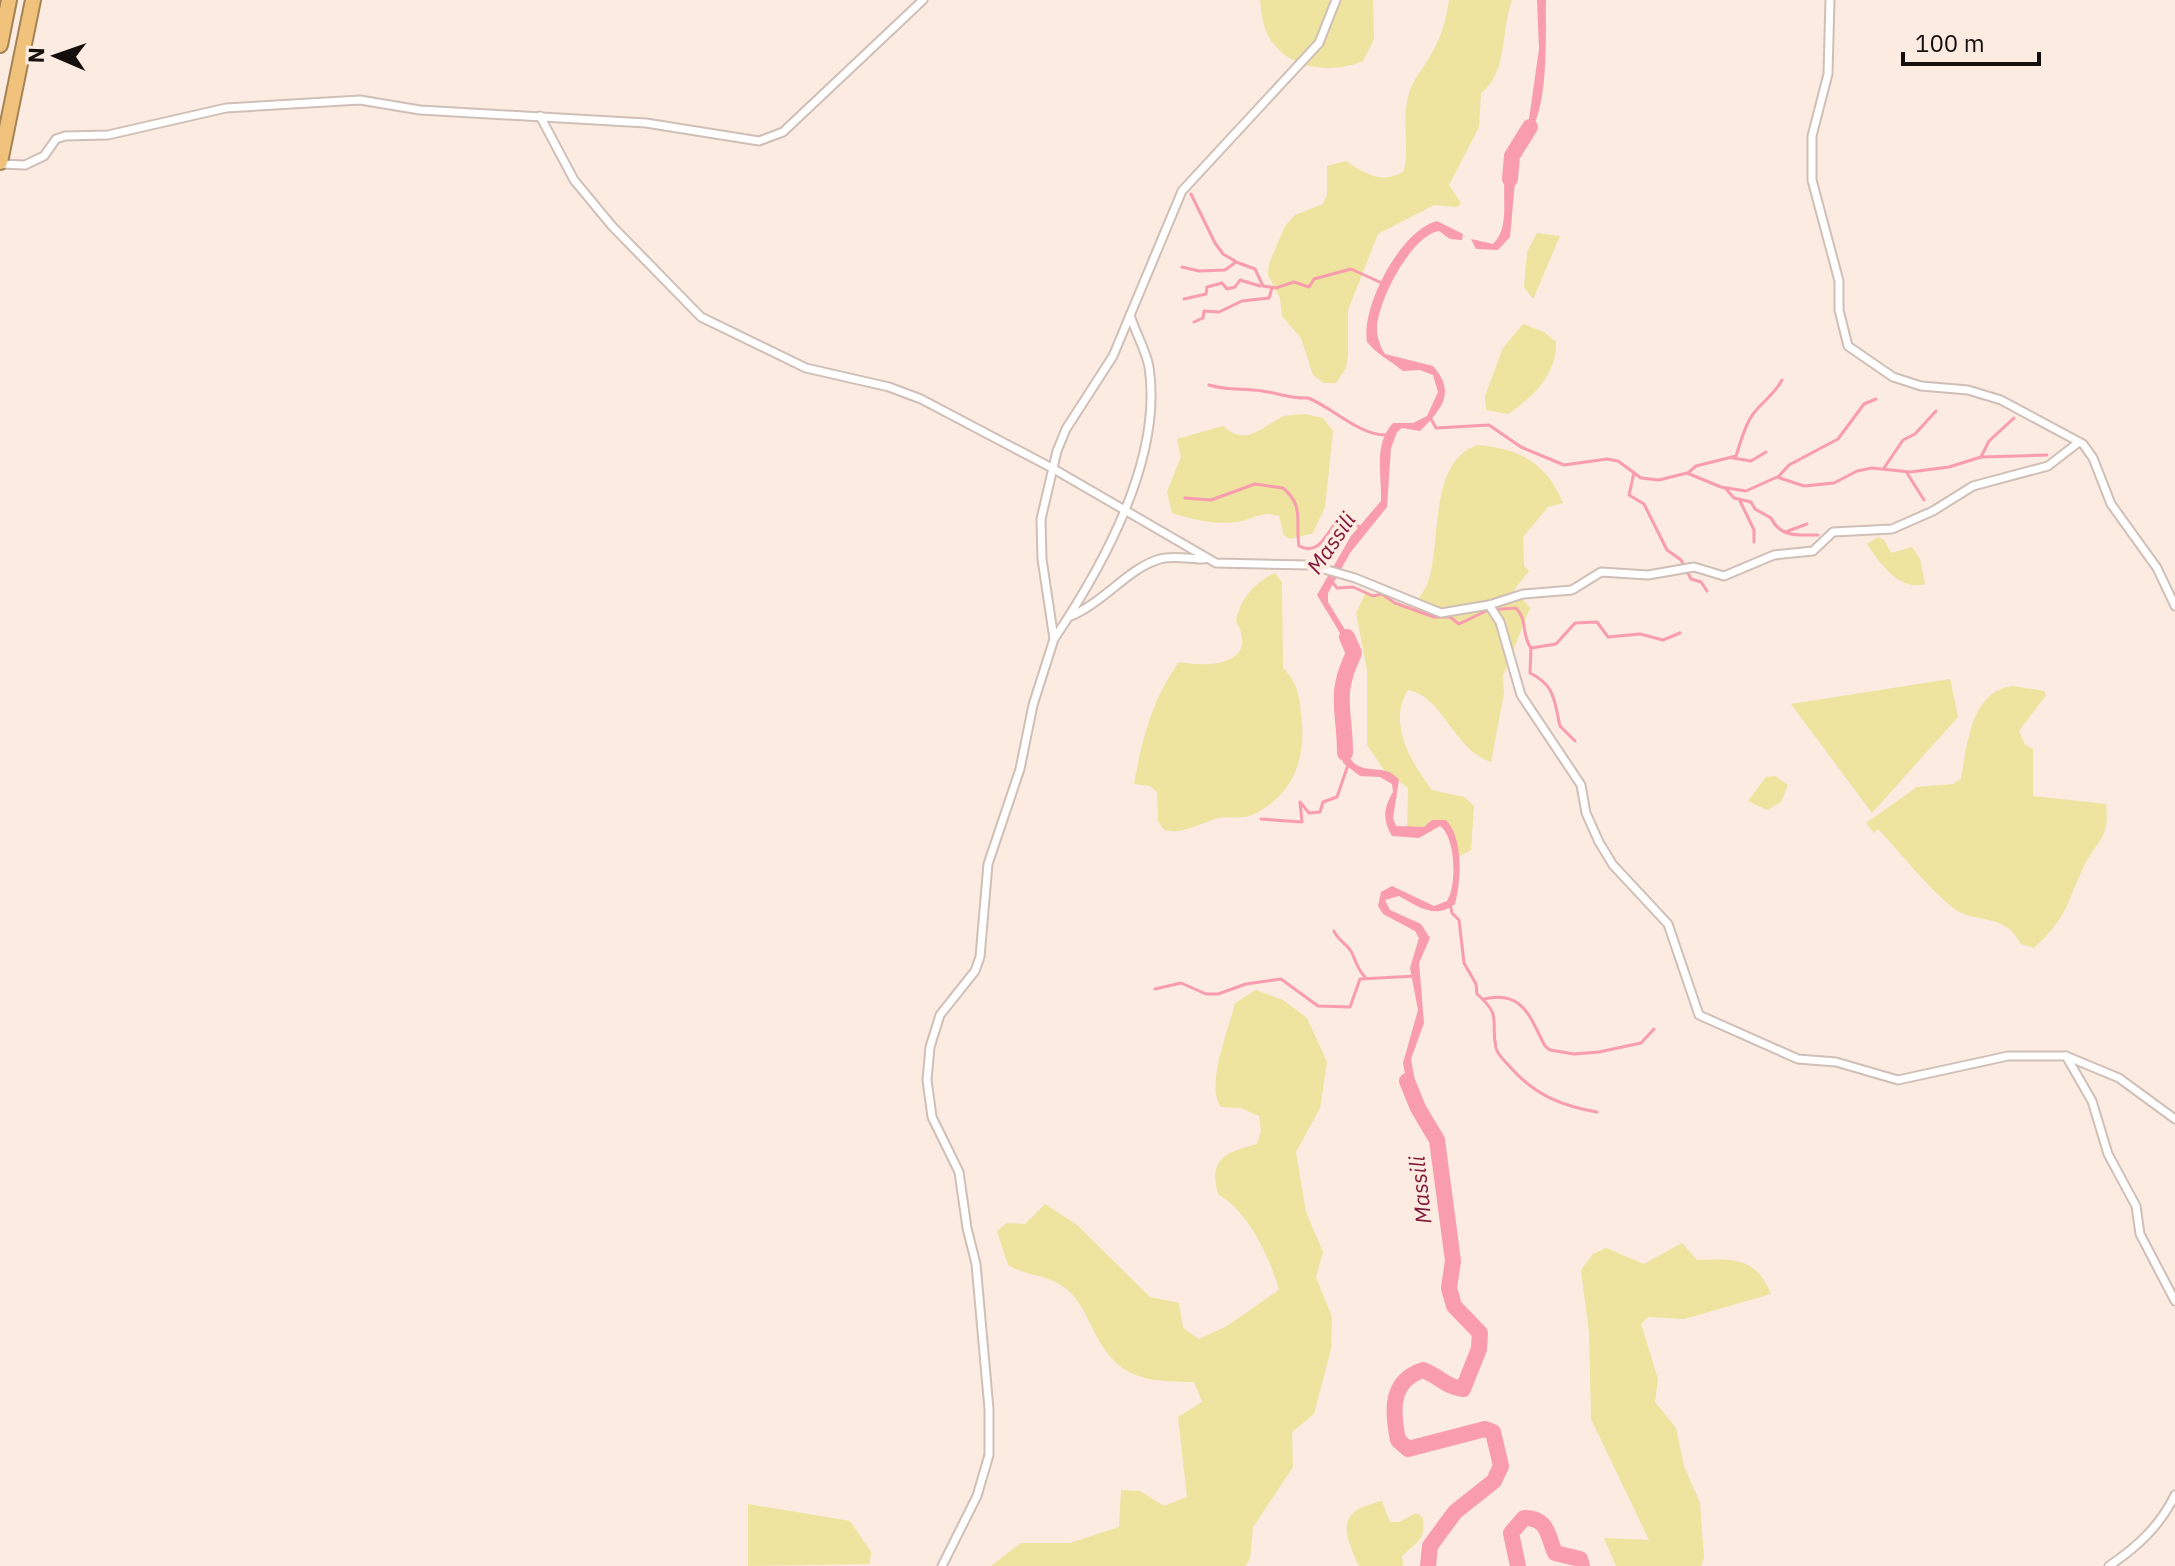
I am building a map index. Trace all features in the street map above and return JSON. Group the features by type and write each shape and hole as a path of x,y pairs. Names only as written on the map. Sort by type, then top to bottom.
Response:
{"highway":[{"path":"0,45 9,0"},
{"path":"0,163 33,0"}],"street":[{"path":"0,163 25,165 44,156 56,139 65,136 108,135 226,108 360,100 420,110 646,123 759,141 783,132 923,0"},
{"path":"1054,639 1042,559 1041,519 1052,468 1066,429 1093,392 1130,315 1182,191 1319,43 1336,0"},
{"path":"1830,0 1828,74 1812,136 1812,180 1839,281 1839,310 1848,346 1893,377 1921,386 1968,390 2001,400 2079,442 2093,458 2111,504 2157,568 2175,606"},
{"path":"540,116 574,180 612,226 701,317 806,368 889,387 921,399 1052,468 1207,559"},
{"path":"942,1566 977,1496 989,1455 989,1409 976,1264 959,1172 932,1117 927,1080 930,1047 940,1015 975,971 980,957 988,864 1020,769 1033,705 1054,639 1105,554 1140,465 1150,387 1148,364 1130,315"},
{"path":"1069,617 1089,608 1140,568 1162,558 1207,559 1238,566 1310,565 1365,582 1441,613 1489,605 1523,594 1572,590 1601,572 1648,575 1694,567 1724,576 1774,555 1803,555 1813,551 1833,532 1892,529 1933,511 1973,486 2048,466 2079,442"},
{"path":"1489,605 1500,622 1521,695 1581,785 1586,813 1599,842 1613,865 1668,924 1699,1015 1798,1059 1836,1062 1898,1080 2008,1056 2066,1056 2119,1078 2175,1119"},
{"path":"2066,1056 2092,1101 2108,1154 2136,1206 2140,1234 2175,1301"},
{"path":"2109,1566 2138,1547 2168,1509 2175,1495"}],"shaded area":[{"path":"1260,0 1373,0 1374,39 1363,61 1351,65 1325,68 1299,63 1277,48 1269,37"},
{"path":"1449,0 1512,0 1496,74 1481,93 1479,127 1449,185 1461,203 1457,207 1434,205 1378,234 1348,310 1346,368 1336,383 1324,383 1313,375 1301,338 1282,316 1280,298 1268,275 1269,264 1285,226 1295,215 1323,204 1327,195 1327,166 1346,161 1367,174 1381,177 1404,171 1408,97 1438,40"},
{"path":"1537,0 1546,0 1542,98 1530,133 1520,143 1528,126 1539,49"},
{"path":"1517,160 1510,237 1498,250 1476,249 1471,239 1493,244 1499,236 1503,226 1506,171 1509,161"},
{"path":"1437,221 1463,234 1462,240 1450,239 1439,231 1417,244 1389,288 1377,330 1385,354 1433,366 1445,393 1440,408 1420,431 1402,428 1397,432 1391,448 1387,507 1350,553 1328,593 1328,602 1358,651 1355,657 1349,656 1343,638 1317,595 1351,536 1381,501 1380,460 1387,432 1393,423 1413,423 1427,416 1438,392 1433,375 1420,370 1403,371 1367,342 1370,309 1397,254 1423,227"},
{"path":"1537,233 1560,236 1533,299 1524,287 1527,252"},
{"path":"1523,324 1544,332 1556,342 1548,374 1526,400 1508,414 1486,410 1485,396 1503,348"},
{"path":"1305,414 1323,418 1333,431 1325,507 1313,533 1290,539 1284,535 1279,516 1273,515 1215,523 1172,513 1167,492 1181,457 1177,439 1223,426 1238,435 1252,434 1283,417"},
{"path":"1478,445 1507,450 1530,460 1549,478 1563,503 1548,507 1523,537 1524,566 1529,571 1514,590 1530,608 1503,676 1504,693 1491,762 1466,746 1420,694 1408,690 1402,703 1400,716 1404,742 1424,779 1432,790 1464,797 1474,806 1471,850 1458,857 1452,830 1432,820 1424,827 1407,828 1408,788 1384,770 1367,745 1367,670 1356,613 1365,594 1382,594 1395,603 1414,607 1429,579 1433,563 1444,484 1451,467 1462,454"},
{"path":"1878,537 1884,540 1891,553 1912,547 1920,559 1925,584 1907,584 1884,567 1867,544"},
{"path":"1275,573 1282,582 1283,668 1296,689 1301,713 1302,744 1295,773 1279,797 1252,815 1220,818 1182,830 1163,829 1158,821 1157,792 1150,786 1134,784 1155,705 1179,662 1217,663 1237,654 1242,646 1242,635 1236,621 1241,606 1254,587"},
{"path":"1950,679 1958,717 1872,813 1791,704"},
{"path":"2013,686 2044,691 2046,695 2019,731 2025,745 2033,749 2033,796 2106,804 2107,816 2104,833 2083,868 2060,919 2034,948 2021,944 2014,933 1998,922 1970,916 1952,907 1878,829 1874,833 1866,823 1917,787 1953,784 1961,779 1969,737 1979,709 1999,690"},
{"path":"1341,728 1353,762 1364,768 1389,772 1399,780 1393,818 1396,826 1424,827 1432,820 1446,820 1456,838 1460,872 1455,904 1448,909 1434,911 1399,896 1385,900 1390,910 1421,924 1430,938 1419,963 1424,1023 1411,1059 1418,1098 1410,1101 1403,1063 1418,1010 1410,968 1419,938 1415,931 1383,914 1378,906 1381,892 1392,886 1434,906 1447,901 1452,884 1452,851 1440,826 1419,838 1392,836 1385,814 1393,792 1392,784 1380,777 1360,776 1343,763"},
{"path":"1775,776 1788,785 1781,802 1767,810 1748,801 1766,777"},
{"path":"1256,990 1283,1000 1307,1018 1327,1062 1320,1108 1296,1152 1306,1212 1323,1252 1316,1277 1332,1317 1331,1349 1314,1414 1292,1432 1293,1467 1253,1527 1250,1559 1245,1566 991,1566 1021,1543 1070,1543 1119,1527 1121,1490 1140,1491 1164,1506 1187,1497 1178,1417 1202,1402 1194,1382 1160,1381 1133,1374 1122,1367 1111,1358 1070,1292 1052,1280 1008,1265 997,1231 1007,1223 1025,1224 1045,1204 1077,1225 1150,1297 1179,1303 1183,1328 1199,1339 1227,1326 1279,1290 1257,1237 1239,1212 1218,1194 1216,1182 1218,1164 1222,1158 1257,1144 1261,1131 1259,1116 1241,1108 1221,1107 1216,1085 1220,1056 1235,1003"},
{"path":"1682,1243 1697,1260 1732,1260 1750,1266 1771,1294 1684,1319 1648,1317 1641,1324 1658,1379 1655,1402 1676,1428 1684,1466 1700,1503 1704,1558 1701,1566 1616,1566 1604,1538 1649,1540 1591,1419 1589,1332 1581,1270 1593,1254 1606,1248 1644,1264"},
{"path":"1382,1501 1390,1522 1399,1522 1416,1513 1423,1518 1423,1532 1416,1544 1402,1556 1403,1566 1359,1566 1349,1542 1347,1524 1357,1510"},
{"path":"748,1504 850,1521 871,1552 870,1564 748,1566"}],"waterway":[{"name":"Massili","path":"1510,179 1512,156 1530,127"},
{"path":"1191,194 1215,243 1223,254 1235,261"},
{"path":"1182,267 1199,271 1225,270 1236,262 1255,269 1263,286 1276,288 1294,282 1309,287 1314,279 1351,269 1384,284"},
{"path":"1184,299 1206,294 1207,287 1222,283 1227,289 1235,287 1240,280 1260,286"},
{"path":"1194,322 1203,318 1204,311 1219,312 1242,301 1269,298 1272,288"},
{"path":"1689,472 1696,466 1736,456 1750,419 1782,380"},
{"path":"1209,385 1308,398 1355,426 1386,435"},
{"path":"1779,476 1789,465 1838,439 1864,404 1876,399"},
{"path":"1884,468 1903,440 1915,434 1936,411"},
{"path":"1981,457 1989,441 2014,418"},
{"path":"1431,419 1436,428 1489,425 1521,447 1564,465 1607,459 1618,461 1641,478 1659,480 1687,473 1721,487 1746,491 1777,477 1804,486 1834,483 1857,471 1872,468 1910,472 1949,467 1981,457 2047,455"},
{"path":"1733,458 1751,461 1766,452"},
{"path":"1634,473 1629,495 1644,504 1667,550 1681,560 1691,579 1701,582 1707,591"},
{"path":"1907,473 1924,500"},
{"path":"1185,498 1211,500 1255,484 1283,488 1297,508 1299,546 1306,548 1318,545 1339,519 1346,518 1361,528"},
{"path":"1726,489 1734,498 1751,502 1755,509 1771,518 1785,532 1818,535"},
{"path":"1740,501 1754,530 1754,542"},
{"path":"1785,532 1807,524"},
{"path":"1333,583 1337,588 1353,587 1373,596 1382,594 1395,603 1434,617 1450,617 1459,624 1488,610 1516,608 1522,617 1531,648 1556,644 1575,623 1597,622 1608,637 1640,634 1663,640 1680,633"},
{"name":"Massili","path":"1345,753 1342,692 1354,653 1347,637"},
{"path":"1531,648 1530,673 1549,689 1560,726 1575,741"},
{"path":"1261,819 1302,822 1300,802 1309,813 1320,812 1323,802 1337,797 1348,765"},
{"path":"1450,904 1452,913 1459,920 1464,963 1476,984 1477,994 1493,1014 1496,1048 1500,1056 1540,1092 1561,1103 1597,1112"},
{"path":"1334,931 1350,950 1365,977"},
{"path":"1155,989 1181,983 1206,994 1218,994 1246,984 1281,979 1318,1006 1350,1007 1360,979 1416,976"},
{"path":"1484,999 1497,997 1517,1003 1530,1016 1550,1050 1574,1054 1599,1052 1641,1043 1654,1029"},
{"name":"Massili","path":"1407,1081 1418,1108 1437,1140 1453,1261 1449,1288 1454,1306 1480,1333 1479,1349 1463,1389 1423,1370 1404,1381 1396,1398 1398,1440 1408,1449 1485,1429 1493,1432 1501,1466 1494,1481 1455,1512 1430,1546 1428,1566"},
{"name":"Massili","path":"1518,1566 1511,1533 1524,1518 1542,1524 1555,1553 1580,1559 1582,1566"}]}
